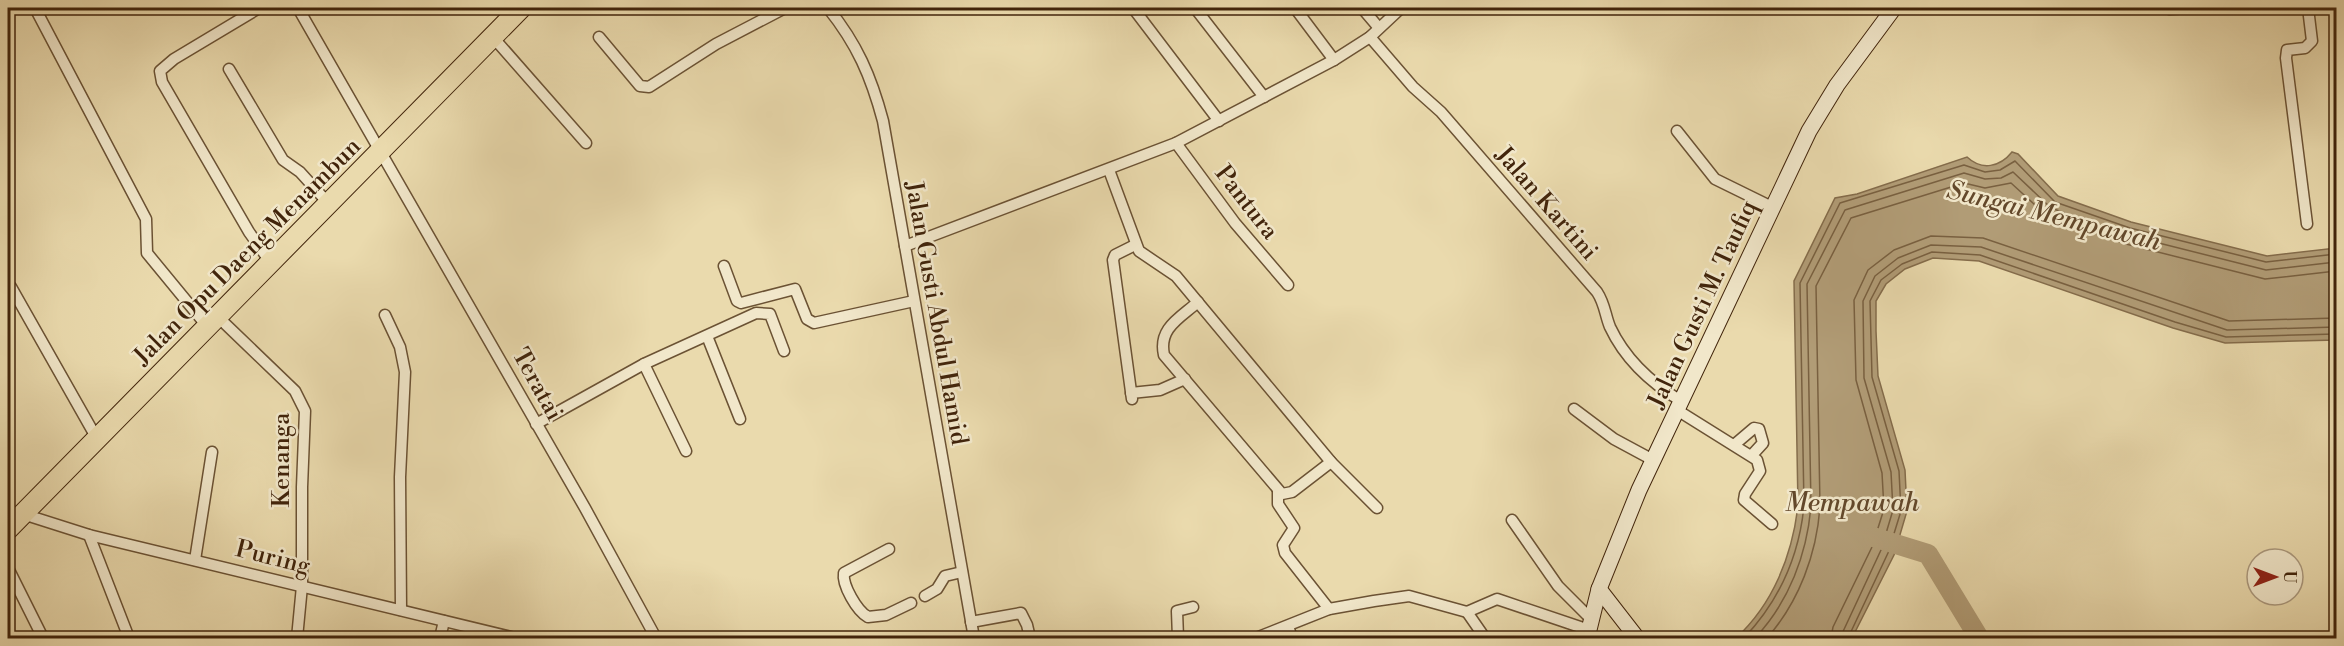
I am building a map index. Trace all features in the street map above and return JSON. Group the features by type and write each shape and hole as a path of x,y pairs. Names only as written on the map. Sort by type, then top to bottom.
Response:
{"highway":[{"name":"Jalan Opu Daeng Menambun","path":"8,529 96,437 381,152 521,8"}],"main road":[{"name":"Jalan Gusti M. Taufiq","path":"1589,630 1599,589 1653,460 1772,207 1814,122 1837,85 1894,8"},
{"path":"1599,589 1637,639"}],"street":[{"name":"Kenanga","path":"35,8 146,219 147,253 212,321 295,391 303,403 306,423 302,487 302,586 297,639"},
{"path":"259,8 174,59 160,71 162,82 226,193 271,263"},
{"name":"Teratai","path":"298,8 656,639"},
{"path":"599,37 640,86 649,87 716,44 785,8"},
{"name":"Jalan Gusti Abdul Hamid","path":"828,8 851,37 875,93 883,121 974,639"},
{"path":"1133,8 1219,121"},
{"path":"1195,8 1264,97"},
{"path":"1295,8 1334,60"},
{"path":"1362,8 1379,28"},
{"path":"904,246 1176,143 1334,60 1370,37 1401,8"},
{"path":"2169,9 2191,8"},
{"path":"2307,224 2286,58 2287,50 2306,48 2311,44 2313,35 2308,8"},
{"path":"492,36 586,143"},
{"name":"Jalan Kartini","path":"1370,37 1413,87 1441,112 1597,292 1604,304 1611,328 1643,373 1679,405 1734,445 1752,455"},
{"path":"229,69 283,160 315,186 329,204"},
{"path":"1677,131 1715,179 1772,207"},
{"name":"Pantura","path":"1176,143 1235,223 1288,285"},
{"path":"1109,170 1135,244 1144,256 1176,276 1331,462 1377,508"},
{"path":"1135,244 1115,255 1113,260 1131,396 1160,390 1185,379"},
{"path":"724,266 737,301 741,303 795,289 807,319 814,323 914,301"},
{"path":"9,285 96,437"},
{"path":"1198,302 1162,337 1164,355 1278,490 1286,494 1292,492 1331,462"},
{"path":"536,424 644,364 756,313 771,314 784,351"},
{"path":"385,315 400,346 405,372 400,477 401,610"},
{"path":"707,336 740,419"},
{"path":"644,364 686,451"},
{"path":"1574,409 1614,440 1653,460"},
{"path":"1734,445 1754,428 1759,429 1763,443 1752,455 1757,460 1760,471 1745,494 1744,500 1772,524"},
{"path":"195,560 212,452"},
{"path":"1278,490 1278,504 1294,528 1283,545 1285,553 1329,609"},
{"name":"Puring","path":"23,514 89,534 514,639"},
{"path":"1512,520 1589,630"},
{"path":"89,534 129,639"},
{"path":"889,549 844,573 844,582 862,613 868,618 886,615 910,603"},
{"path":"8,568 43,639"},
{"path":"925,596 937,589 945,576 962,572"},
{"path":"1256,639 1329,609 1409,596 1467,612 1497,599 1589,630"},
{"path":"1178,639 1176,611 1193,607"},
{"path":"1467,612 1485,639"},
{"path":"971,622 1021,613 1028,625 1030,639"},
{"path":"440,639 444,621"},
{"path":"1288,626 1292,639"}],"water":[{"name":"Mempawah","path":"2012,152 2018,154 2058,196 2131,222 2267,256 2336,248 2336,340 2225,343 2173,328 1979,261 1933,258 1905,269 1886,284 1876,301 1878,376 1905,470 1907,511 1894,555 1852,638 1736,638 1749,625 1770,594 1786,561 1791,543 1798,506 1794,281 1835,198 1857,194 1967,157 1985,166 1996,164"}],"waterway":[{"path":"1873,537 1928,554 1979,638"}],"water label":[{"name":"Sungai Mempawah","path":"2054,215"}]}
